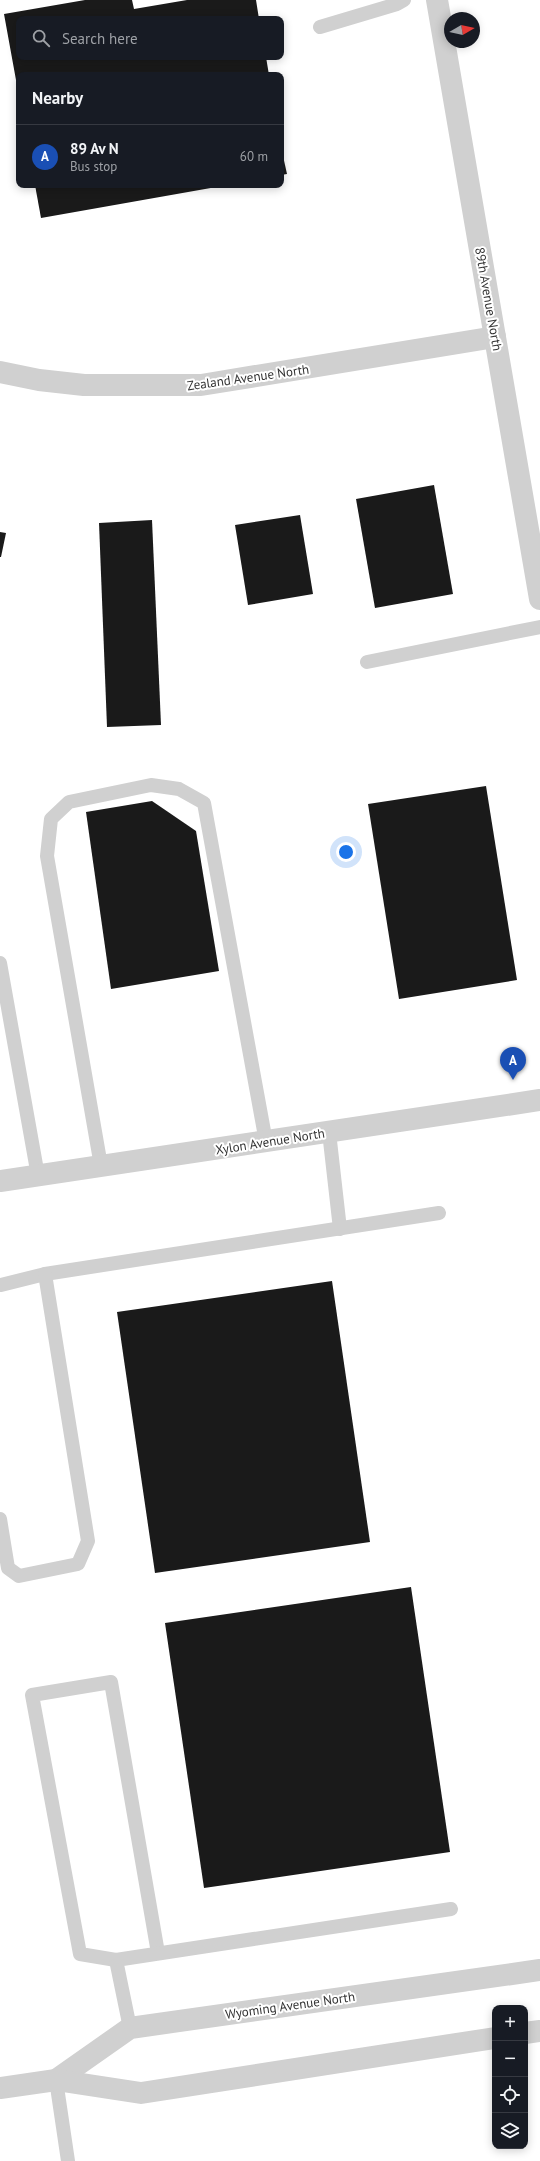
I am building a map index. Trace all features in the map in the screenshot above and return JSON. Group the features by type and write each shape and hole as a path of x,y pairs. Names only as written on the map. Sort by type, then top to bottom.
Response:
{"street":[{"name":"89th Avenue North","path":"437,0 495,337 538,570 540,599"},
{"name":"Zealand Avenue North","path":"0,372 39,380 84,385 201,385 495,337"},
{"name":"Xylon Avenue North","path":"0,1181 540,1100"},
{"name":"Wyoming Avenue North","path":"56,2080 130,2028 540,1970"},
{"path":"528,2033 540,2031"},
{"name":"Wyoming Avenue North","path":"0,2088 56,2080 141,2092 492,2038"}],"lane":[{"path":"320,27 397,4 404,0"},
{"path":"367,662 540,627"},
{"path":"101,1166 47,856 51,819 69,802 151,785 179,789 204,803 266,1142"},
{"path":"0,963 38,1176"},
{"path":"329,1132 340,1229"},
{"path":"0,1283 45,1274 439,1213"},
{"path":"0,1519 8,1568 19,1576 78,1564 88,1541 45,1274"},
{"path":"158,1953 111,1682 32,1695 80,1954 116,1960 451,1909"},
{"path":"116,1960 130,2028"},
{"path":"56,2080 68,2161"}],"building":[{"path":"85,0 132,0 134,9 187,0 256,0 259,16 16,16 16,60 266,60 268,72 16,72 16,80 4,14"},
{"path":"284,160 287,174 284,174"},
{"path":"36,188 211,188 41,218"},
{"path":"434,485 453,594 375,608 356,499"},
{"path":"300,515 313,594 248,605 235,525"},
{"path":"152,520 161,725 107,727 99,523"},
{"path":"0,532 6,533 1,557 0,557"},
{"path":"486,786 517,980 399,999 368,804"},
{"path":"152,801 196,831 219,971 111,989 86,812"},
{"path":"332,1281 370,1542 155,1573 117,1312"},
{"path":"411,1587 450,1852 204,1888 165,1623"}],"place":[{"name":"89 Av N","path":"513,1080"}]}
